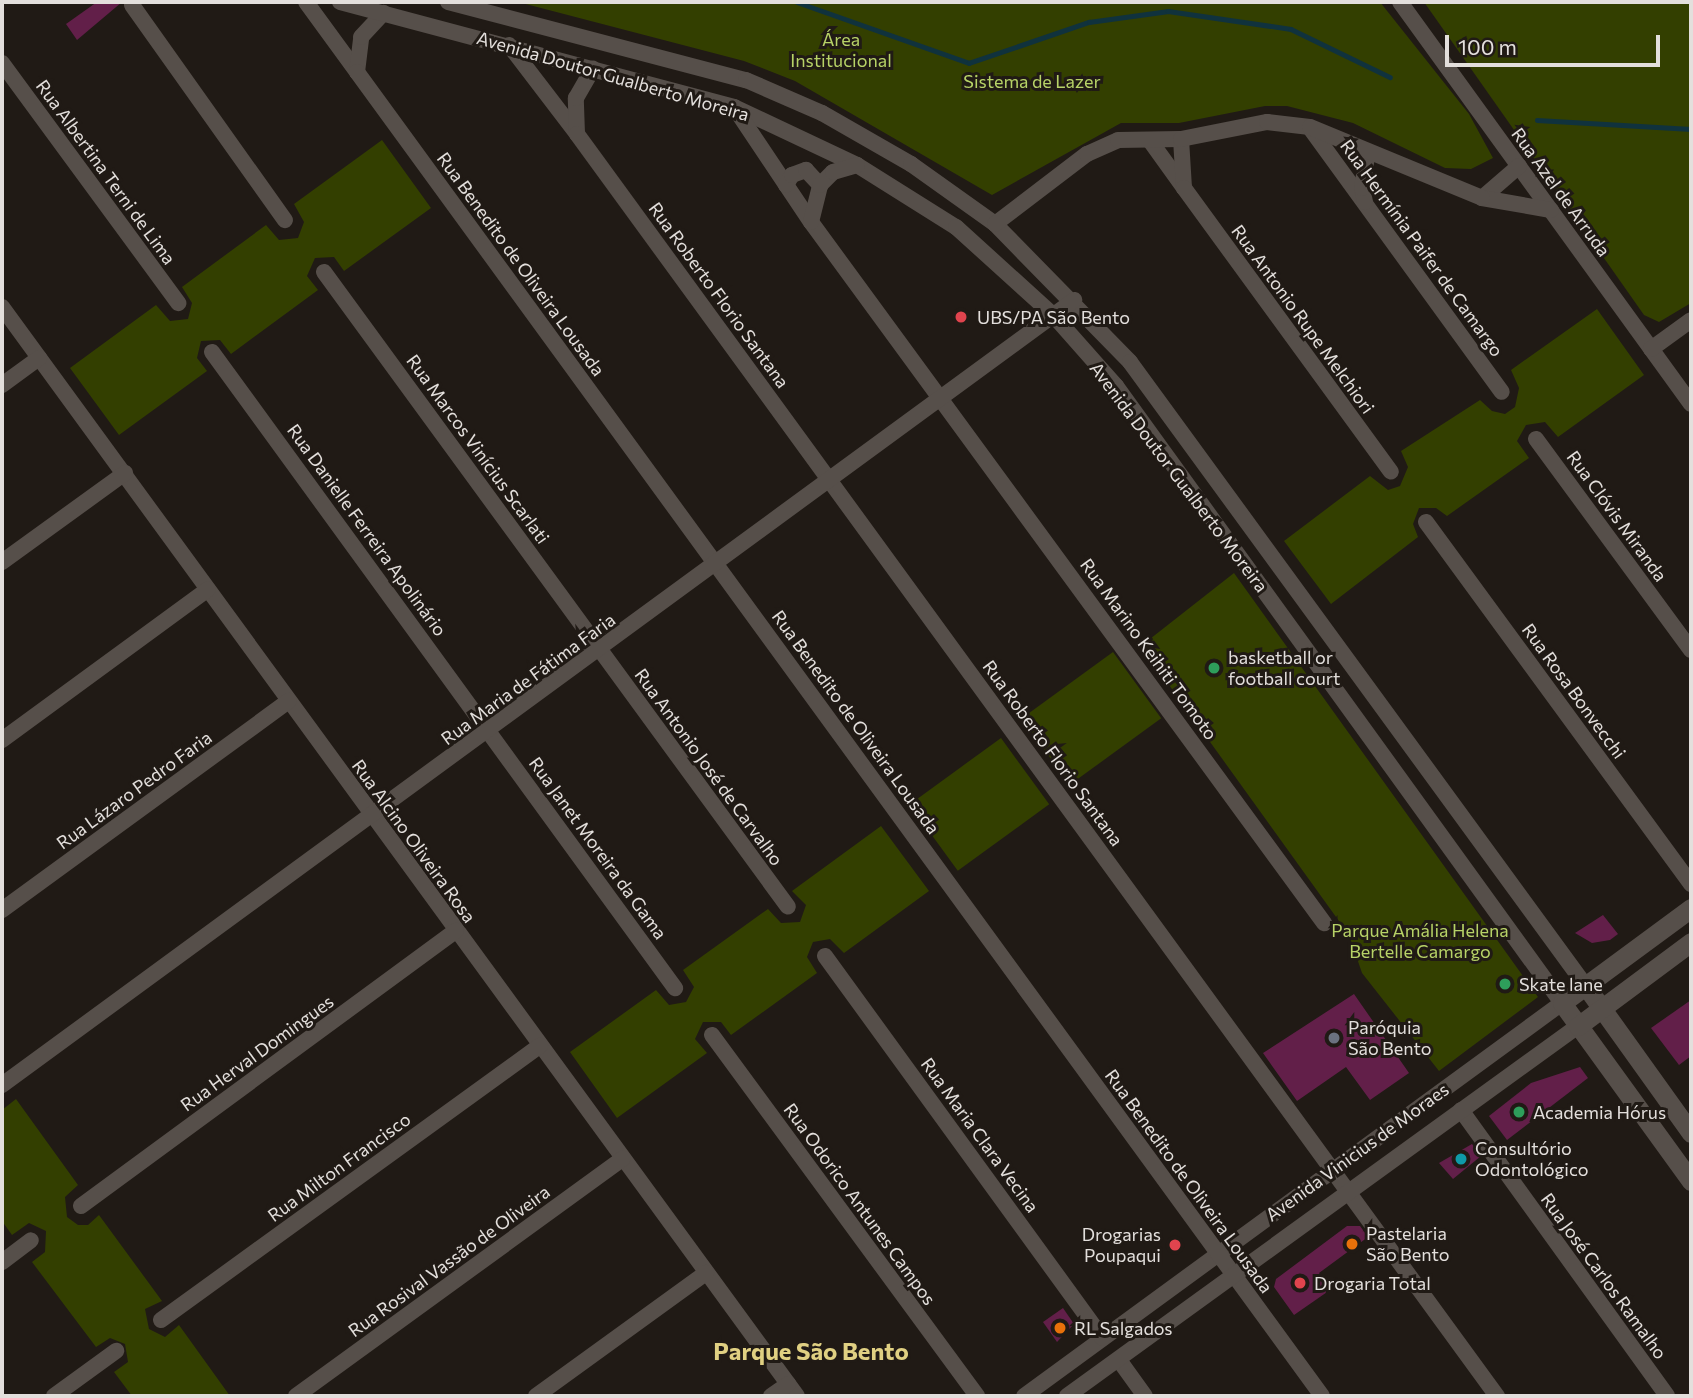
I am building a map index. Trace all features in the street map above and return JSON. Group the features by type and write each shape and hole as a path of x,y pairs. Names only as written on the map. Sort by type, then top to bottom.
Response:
{"main road":[{"name":"Avenida Vinicius de Moraes","path":"1562,1003 1691,908"},
{"name":"Avenida Vinicius de Moraes","path":"1578,1026 1691,942"},
{"name":"Avenida Doutor Gualberto Moreira","path":"1585,985 1691,1133"},
{"name":"Avenida Doutor Gualberto Moreira","path":"1562,1003 1691,1181"}],"street":[{"name":"Rua Benedito de Oliveira Lousada","path":"306,2 1322,1396"},
{"name":"Avenida Doutor Gualberto Moreira","path":"340,2 734,107 857,165 956,228 1054,316 1116,386 1562,1003"},
{"name":"Avenida Doutor Gualberto Moreira","path":"448,2 746,80 822,113 900,157 995,224 1074,300 1182,430 1585,985"},
{"name":"Rua Azel de Arruda","path":"1400,2 1691,404"},
{"path":"132,3 285,220"},
{"path":"357,72 361,37 383,13"},
{"name":"Rua Roberto Florio Santana","path":"509,45 578,134 1497,1396"},
{"name":"Rua Albertina Terni de Lima","path":"2,63 178,303"},
{"path":"578,134 576,98 593,68"},
{"name":"Rua Marino Keihiti Tomoto","path":"734,107 811,222 1324,923"},
{"path":"995,224 1087,154 1118,140 1151,142 1181,139 1266,122 1310,127 1482,198 1551,210"},
{"name":"Rua Hermínia Paifer de Camargo","path":"1310,127 1503,392"},
{"path":"1181,139 1184,188"},
{"name":"Rua Antonio Rupe Melchiori","path":"1151,142 1391,472"},
{"path":"1341,170 1352,145"},
{"path":"1366,204 1362,188 1368,152"},
{"path":"811,222 820,185 833,172 857,165"},
{"path":"1482,198 1519,166"},
{"path":"786,185 792,175 806,170 820,185"},
{"name":"Rua Marcos Vinícius Scarlati","path":"324,271 600,650"},
{"name":"Rua Maria de Fátima Faria","path":"2,1086 831,482 1074,300"},
{"name":"Rua Alcino Oliveira Rosa","path":"2,307 792,1390"},
{"path":"1651,349 1691,320"},
{"name":"Rua Danielle Ferreira Apolinário","path":"212,352 490,732"},
{"path":"2,385 39,358"},
{"name":"Rua Clóvis Miranda","path":"1536,439 1691,649"},
{"path":"2,562 125,473"},
{"name":"Rua Rosa Bonvecchi","path":"1426,522 1691,884"},
{"path":"2,740 208,589"},
{"name":"Rua Antonio José de Carvalho","path":"600,650 788,907"},
{"name":"Rua Lázaro Pedro Faria","path":"2,910 289,701"},
{"name":"Rua Janet Moreira da Gama","path":"490,732 675,988"},
{"name":"Rua Herval Domingues","path":"81,1206 456,931"},
{"name":"Rua Maria Clara Vecina","path":"825,956 1103,1338"},
{"name":"Avenida Vinicius de Moraes","path":"1024,1396 1562,1003"},
{"name":"Avenida Vinicius de Moraes","path":"1068,1396 1578,1026"},
{"name":"Rua Odorico Antunes Campos","path":"712,1035 977,1396"},
{"name":"Rua Milton Francisco","path":"161,1320 540,1046"},
{"name":"Rua José Carlos Ramalho","path":"1461,1110 1667,1396"},
{"name":"Rua Rosival Vassão de Oliveira","path":"296,1396 624,1158"},
{"path":"2,1262 31,1240"},
{"path":"536,1396 706,1273"},
{"path":"54,1396 116,1351"},
{"path":"1119,1360 1146,1396"},
{"path":"771,1396 792,1390"}],"green space":[{"name":"Sistema de Lazer","path":"518,2 1380,2 1469,114 1493,158 1471,169 1445,168 1353,123 1287,106 1265,106 1179,123 1121,123 992,195 795,81 744,61"},
{"path":"1424,2 1691,2 1691,303 1659,322 1644,315"},
{"path":"382,140 431,208 344,271 334,257 315,258 307,276 318,290 231,354 220,340 201,341 197,358 207,371 119,435 70,368 156,305 170,321 188,319 192,303 182,287 266,225 279,240 298,238 304,222 294,204"},
{"path":"1597,309 1644,375 1558,437 1545,422 1526,425 1517,441 1529,458 1447,516 1436,508 1419,508 1413,524 1418,537 1331,604 1284,541 1370,476 1388,490 1400,486 1408,467 1401,451 1480,400 1492,411 1505,414 1515,407 1519,388 1511,370"},
{"name":"Parque Amália Helena Bertelle Camargo","path":"1234,573 1538,997 1439,1071 1362,973 1349,935 1141,646"},
{"path":"1113,652 1161,718 1070,785 1022,718"},
{"path":"1001,738 1049,804 958,871 910,804"},
{"path":"881,826 929,891 844,953 830,939 813,942 807,957 817,973 731,1035 721,1022 703,1022 695,1039 707,1053 617,1118 570,1052 656,990 669,1005 686,1002 694,987 683,970 768,909 781,923 800,922 806,905 792,891"},
{"path":"16,1099 78,1185 65,1197 67,1217 78,1225 88,1225 99,1215 162,1301 145,1309 149,1329 165,1337 179,1325 230,1396 132,1396 114,1372 128,1362 125,1344 110,1338 96,1347 32,1262 45,1252 46,1231 29,1223 12,1235 2,1221 2,1110"}],"building":[{"path":"97,2 122,2 77,40 66,24"},
{"path":"1603,915 1618,934 1610,940 1592,943 1575,933"},
{"name":"Paróquia São Bento","path":"1354,994 1409,1073 1370,1100 1346,1067 1297,1101 1263,1053"},
{"path":"1691,1000 1691,1056 1679,1065 1651,1028"},
{"path":"1580,1067 1588,1078 1507,1140 1489,1116 1531,1083"},
{"name":"Consultório Odontológico","path":"1472,1144 1481,1156 1453,1179 1439,1163"},
{"path":"1347,1226 1360,1226 1368,1237 1319,1273 1330,1290 1294,1315 1274,1287 1276,1279"},
{"name":"RL Salgados","path":"1063,1308 1074,1324 1057,1342 1043,1322"}],"waterway":[{"path":"797,2 969,63 1089,22 1168,11 1291,29 1390,77"},
{"path":"1537,120 1691,129"}],"place":[{"name":"UBS/PA São Bento","path":"961,317"},
{"name":"basketball or football court","path":"1214,668"},
{"name":"Skate lane","path":"1505,984"},
{"name":"Paróquia São Bento","path":"1334,1038"},
{"name":"Academia Hórus","path":"1519,1112"},
{"name":"Consultório Odontológico","path":"1461,1159"},
{"name":"Pastelaria São Bento","path":"1352,1244"},
{"name":"Drogarias Poupaqui","path":"1175,1245"},
{"name":"Drogaria Total","path":"1300,1283"},
{"name":"RL Salgados","path":"1060,1328"}],"district":[{"name":"Parque São Bento","path":"811,1351"}],"park label":[{"name":"Área Institucional","path":"841,50"}]}
